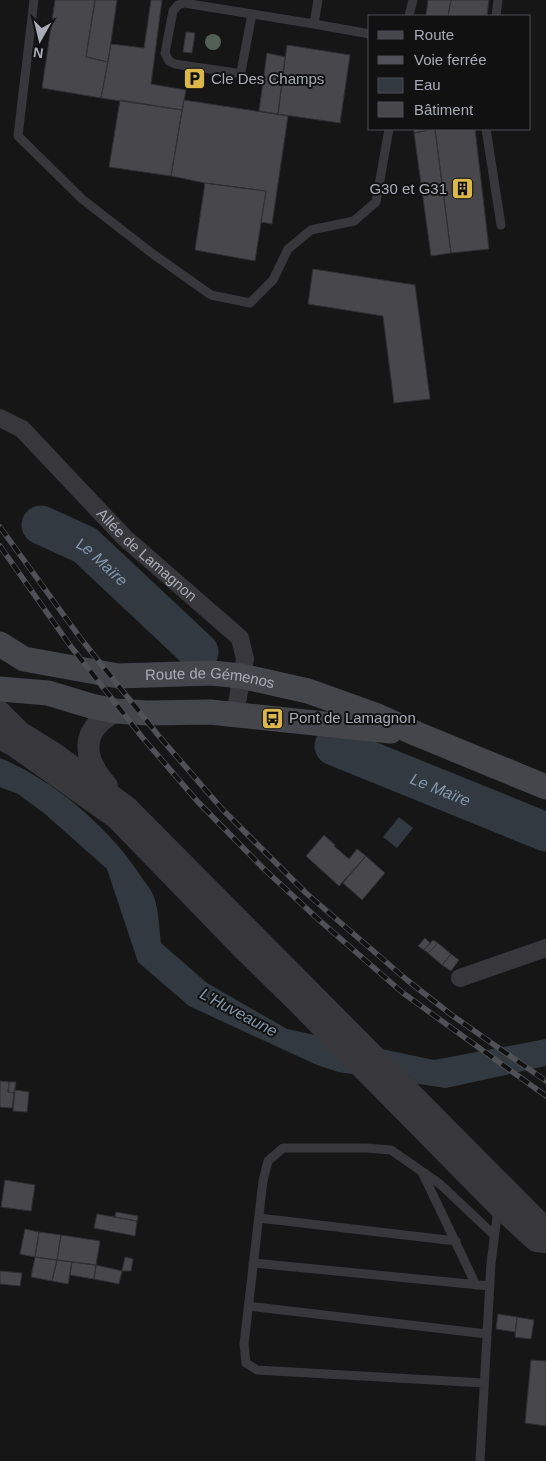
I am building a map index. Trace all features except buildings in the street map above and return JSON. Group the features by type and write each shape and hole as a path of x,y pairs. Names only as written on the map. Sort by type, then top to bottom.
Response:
{"main road":[{"name":"Route de Gémenos","path":"0,644 24,659 118,676 212,673 242,676 308,691 375,715 546,787"},
{"name":"Route de Gémenos","path":"0,689 48,692 91,706 115,711 148,713 210,712 417,734"}],"street":[{"name":"Allée de Lamagnon","path":"0,418 22,429 125,538 240,638 245,659 235,714"},
{"path":"115,711 105,718 92,732 88,753 98,775 126,807 143,834 246,952 402,1109 504,1200 546,1229"},
{"path":"0,712 20,732 54,753 126,807"},
{"path":"0,739 13,745 116,818 143,834 325,1007 443,1126 536,1241 546,1242"},
{"path":"460,978 546,948"}],"lane":[{"path":"34,0 18,136 82,199 153,254 211,295 250,303 273,280 288,249 311,230 354,221 376,202 388,130"},
{"path":"314,24 318,0"},
{"path":"409,15 413,0"},
{"path":"496,15 498,0"},
{"path":"252,14 241,72 236,73 175,64 169,61 165,53 173,11 178,5 184,3 314,24 368,34"},
{"path":"486,130 501,225"},
{"path":"484,1383 257,1370 246,1363 244,1344 253,1263 268,1162 283,1148 366,1148 391,1150 440,1184 494,1235"},
{"path":"421,1169 476,1285"},
{"path":"480,1461 494,1235 504,1200"},
{"path":"259,1218 456,1241"},
{"path":"253,1263 490,1286"},
{"path":"248,1306 487,1334"}],"water":[{"name":"L'Huveaune","path":"0,758 41,779 60,793 98,824 114,842 153,894 158,914 161,943 207,983 287,1029 434,1060 546,1039 546,1066 446,1088 338,1072 317,1065 189,1006 138,962 107,869 45,814 18,794 0,787"},
{"path":"399,817 413,828 397,848 383,837"}],"waterway":[{"name":"Le Maïre","path":"41,525 85,545 199,652"},
{"name":"Le Maïre","path":"334,746 546,832"}],"railway":[{"path":"0,527 81,639 158,735 223,810 306,893 407,980 453,1016 546,1081"},
{"path":"0,546 69,644 142,737 198,802 263,868 403,993 546,1096"}],"place":[{"name":"Cle Des Champs","path":"195,79"},
{"name":"G30 et G31","path":"463,189"},
{"name":"Pont de Lamagnon","path":"273,718"}]}
